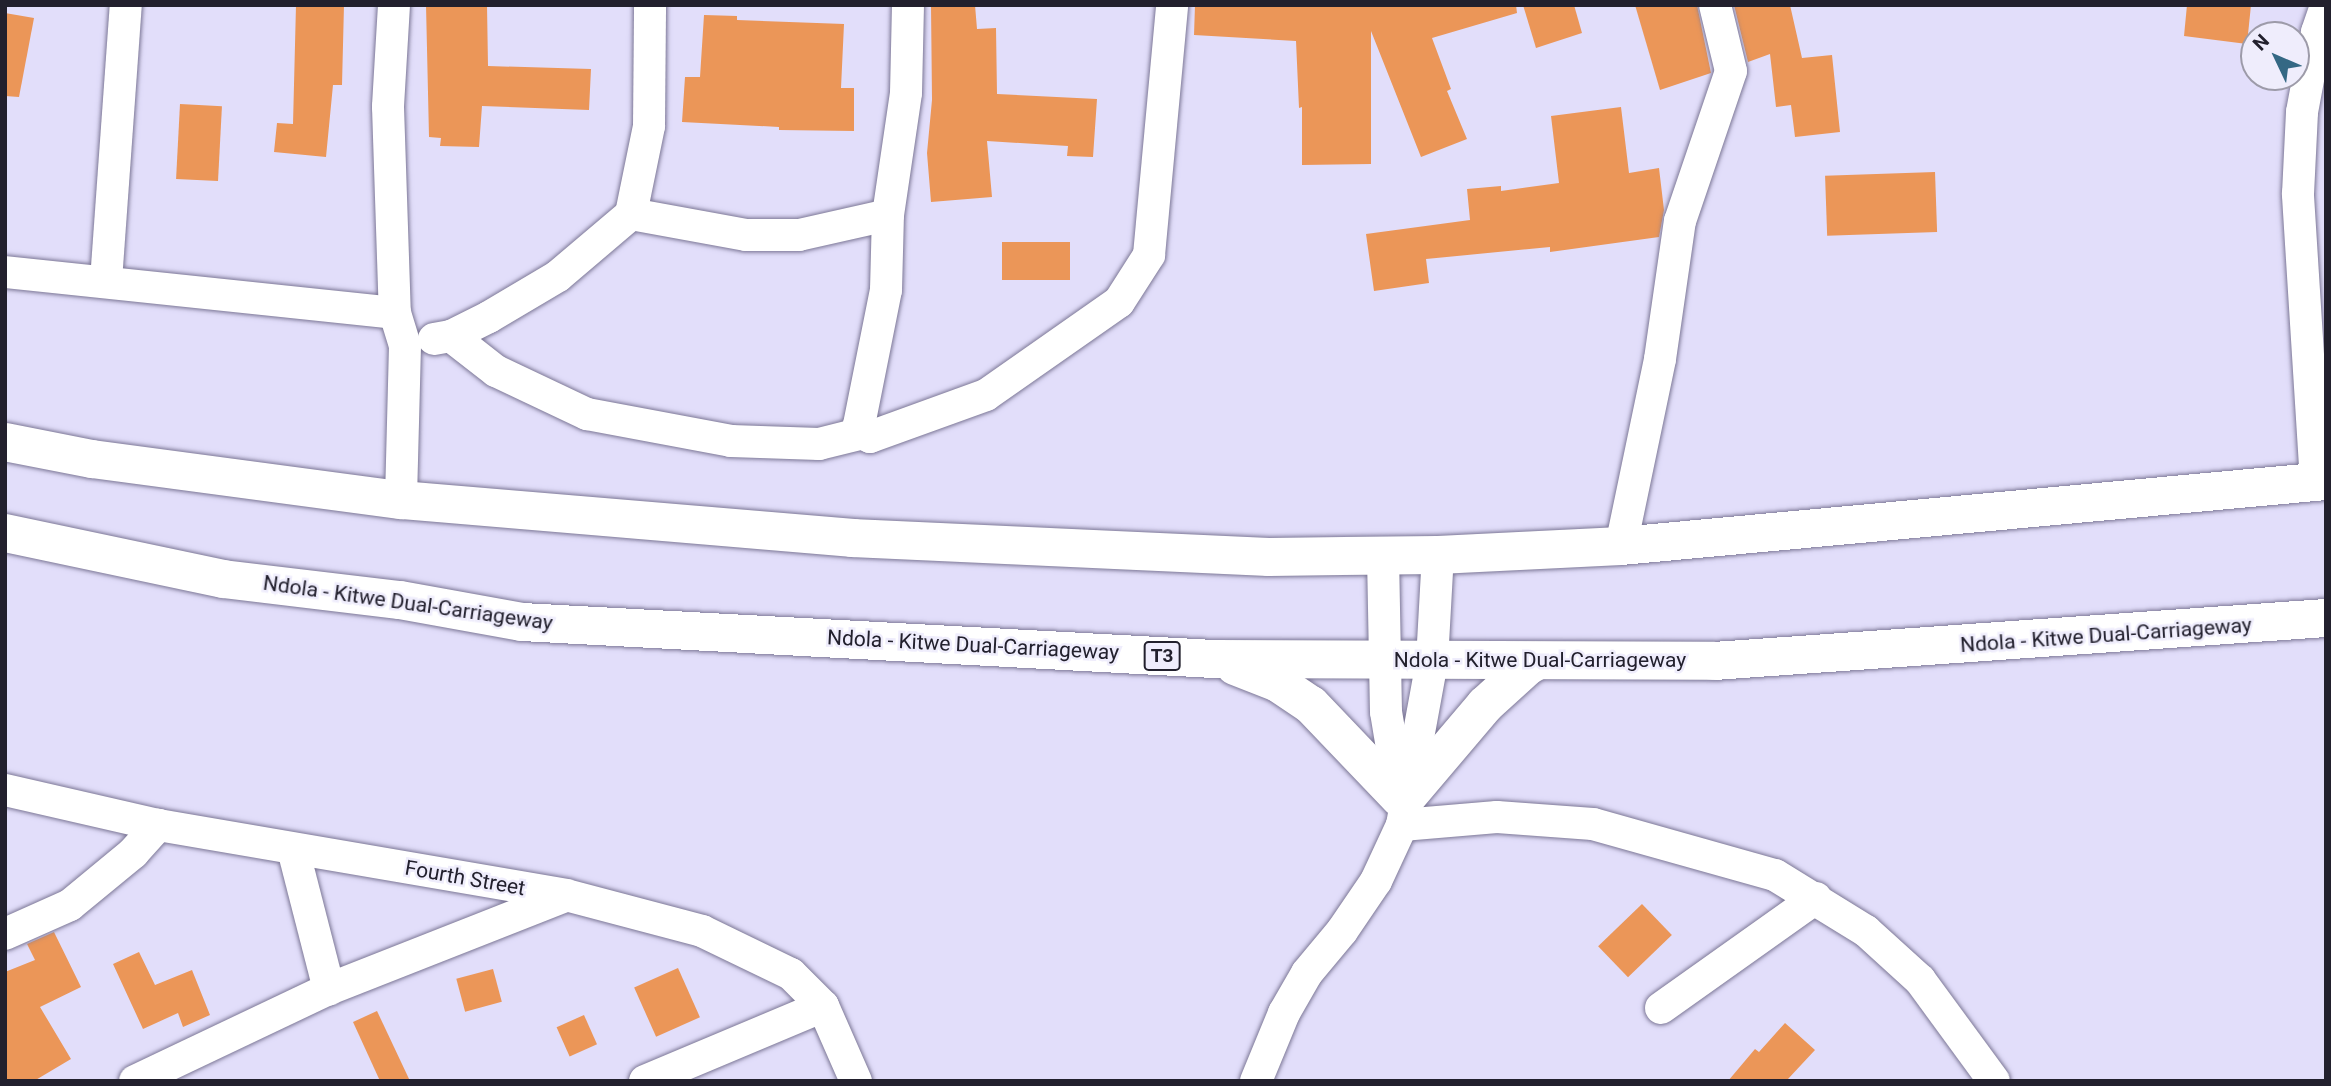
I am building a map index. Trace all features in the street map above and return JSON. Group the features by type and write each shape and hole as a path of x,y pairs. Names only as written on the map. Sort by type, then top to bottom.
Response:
{"highway":[{"path":"5,442 92,459 401,500 852,538 1269,557 1438,555 1621,546 2321,481"},
{"name":"Ndola - Kitwe Dual-Carriageway","path":"5,533 223,579 400,600 522,622 1215,659 1714,661 2326,618"},
{"path":"1215,659 1278,682 1311,705 1403,809 1485,705 1537,661"}],"street":[{"path":"106,281 126,5"},
{"path":"394,5 387,107 395,313 405,346 401,500"},
{"path":"405,346 450,336 558,276 631,214 649,126 650,5"},
{"path":"908,5 906,93 888,215 886,290 859,425 863,433 870,438 986,395 1119,302 1149,255 1172,5"},
{"path":"1621,546 1660,359 1680,221 1731,71 1715,5"},
{"path":"2321,481 2317,371 2298,194 2302,112 2317,32 2326,6"},
{"path":"631,214 746,235 786,235 847,226 888,215"},
{"path":"5,272 395,313"},
{"path":"450,336 496,371 587,414 731,441 779,445 819,444 863,433"},
{"path":"1256,1081 1284,1013 1307,973 1342,931 1376,881 1403,809 1432,661 1438,555"},
{"path":"1383,556 1386,712 1403,809"},
{"name":"Fourth Street","path":"5,790 158,824 566,895 702,931 791,974 824,1006 856,1081"},
{"path":"1403,809 1592,824 1775,874 1866,931 1920,980 1994,1081"},
{"path":"5,934 70,905 133,853 158,824"},
{"path":"293,849 329,989"},
{"path":"135,1081 329,989 566,895"},
{"path":"1661,1008 1816,898"},
{"path":"645,1081 824,1006"}],"building":[{"path":"296,5 344,5 342,85 333,85 326,157 274,152 277,123 293,124"},
{"path":"426,5 487,5 488,66 591,69 589,110 482,106 479,147 440,146 441,138 429,137"},
{"path":"931,5 975,5 977,29 996,28 997,94 1097,99 1093,157 1067,156 1068,146 987,141 992,197 931,202 927,153 932,100"},
{"path":"1195,5 1516,5 1517,13 1432,38 1451,89 1447,91 1467,139 1421,157 1371,31 1371,164 1302,165 1302,107 1299,108 1296,41 1194,35"},
{"path":"1523,5 1574,5 1582,33 1536,48"},
{"path":"1635,5 1697,5 1711,73 1660,90"},
{"path":"1734,5 1790,5 1802,58 1832,55 1840,132 1795,137 1791,105 1776,107 1770,54 1748,62"},
{"path":"2187,5 2251,5 2249,21 2240,21 2240,43 2184,36"},
{"path":"5,13 34,18 19,97 5,96"},
{"path":"704,15 737,16 737,20 844,24 841,88 854,88 854,131 779,130 779,127 682,122 685,77 700,77"},
{"path":"180,104 222,106 218,181 176,179"},
{"path":"1621,107 1629,173 1659,168 1664,210 1659,237 1550,252 1550,247 1426,259 1429,283 1374,291 1366,234 1470,220 1467,189 1501,186 1501,191 1559,183 1551,116"},
{"path":"1935,172 1937,232 1827,236 1825,176"},
{"path":"1002,242 1070,242 1070,280 1002,280"},
{"path":"1642,904 1672,935 1628,977 1598,946"},
{"path":"54,932 81,987 40,1007 71,1059 34,1081 5,1081 5,972 35,960 27,944"},
{"path":"139,952 155,985 192,970 210,1015 183,1027 178,1013 143,1029 113,964"},
{"path":"678,968 700,1017 656,1037 634,988"},
{"path":"493,969 502,1002 465,1012 456,979"},
{"path":"377,1011 410,1081 380,1081 353,1022"},
{"path":"584,1015 597,1044 570,1056 557,1027"},
{"path":"1785,1023 1815,1050 1788,1079 1790,1081 1728,1081 1755,1049 1759,1052"}]}
